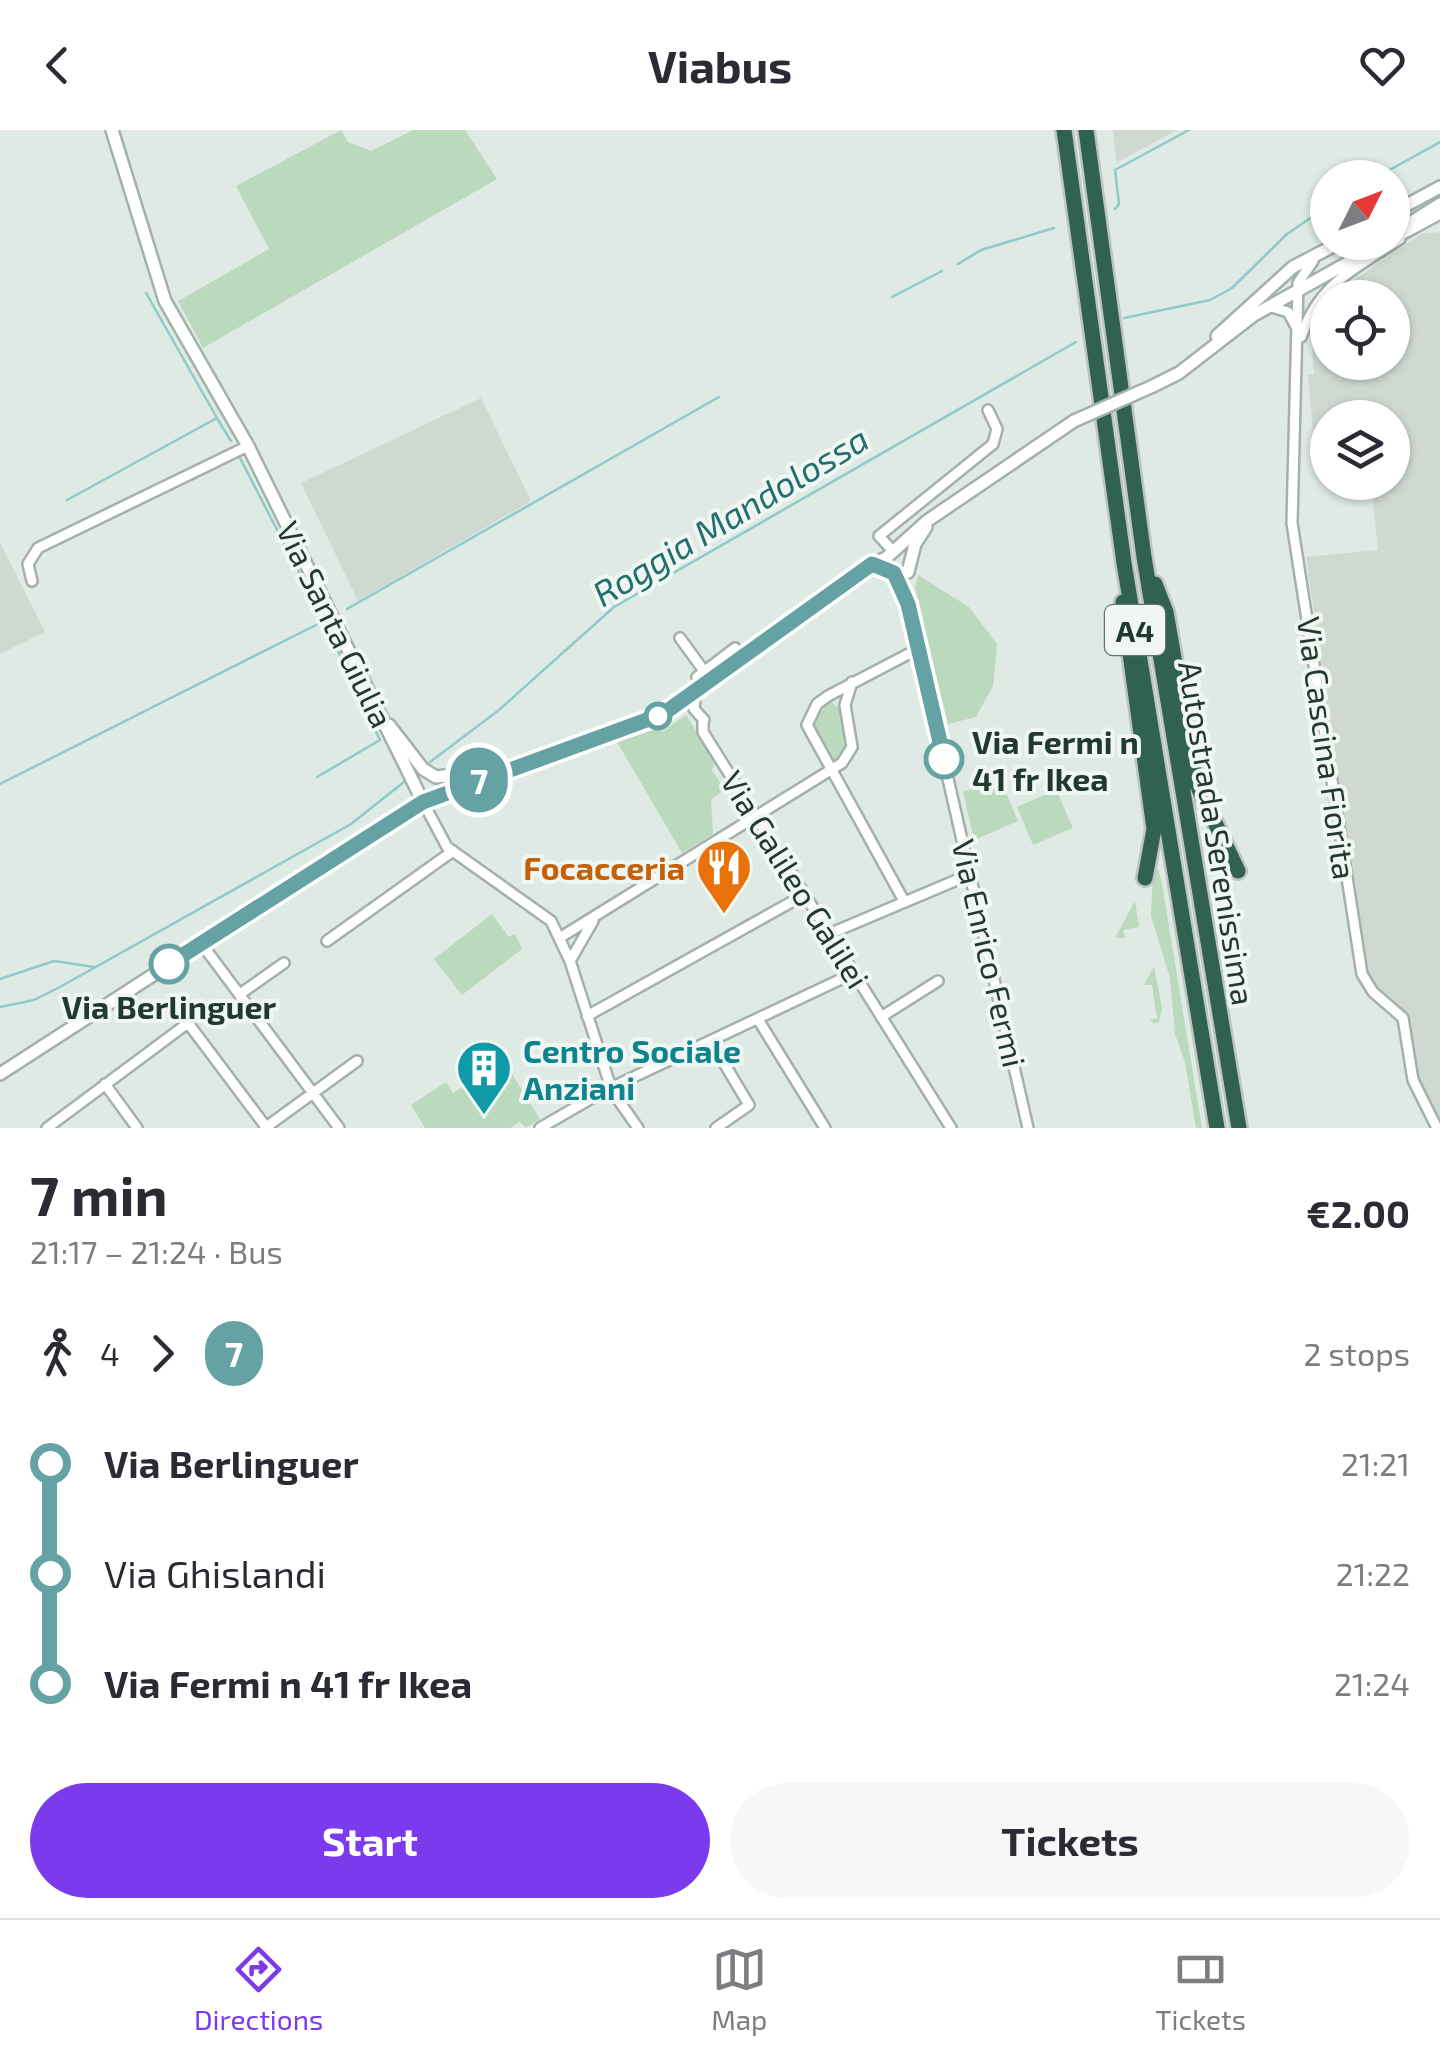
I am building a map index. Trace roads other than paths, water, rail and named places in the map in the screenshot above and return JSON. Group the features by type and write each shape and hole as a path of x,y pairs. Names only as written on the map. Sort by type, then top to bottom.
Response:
{"highway":[{"name":"Autostrada Serenissima","path":"1064,130 1124,563 1217,1128"},
{"name":"Autostrada Serenissima","path":"1086,130 1144,557 1239,1128"},
{"path":"1144,557 1166,612 1196,783 1238,870"},
{"path":"1124,563 1122,623 1154,829 1144,878"}],"street":[{"name":"Via Santa Giulia","path":"112,130 165,301 248,446 423,802"},
{"path":"1410,204 1440,187"},
{"path":"1410,223 1440,202"},
{"path":"1298,344 1310,312 1324,290 1440,213"},
{"path":"1410,228 1426,221"},
{"path":"0,1074 423,802 645,722 700,688 872,564 897,560 939,513 1074,421 1179,373 1275,281 1310,260"},
{"path":"1314,280 1304,270 1316,260"},
{"path":"1317,280 1352,260"},
{"name":"Via Cascina Fiorita","path":"1304,270 1298,292 1292,523 1361,967 1372,992 1403,1018 1412,1080 1437,1128"},
{"path":"1209,347 1310,284"},
{"path":"1267,308 1288,312 1298,344"},
{"path":"897,560 879,536 993,444 997,429 988,410"},
{"path":"32,581 28,564 38,548 248,446"},
{"name":"Via Enrico Fermi","path":"897,560 1028,1128"},
{"path":"680,638 704,672 736,648"},
{"path":"904,901 807,725 817,704 828,696 918,649"},
{"name":"Via Galileo Galilei","path":"704,672 696,677 700,688 694,708 703,719 700,727 951,1128"},
{"path":"561,937 758,817 849,756 852,747 845,705 852,682"},
{"path":"828,696 845,705"},
{"path":"382,719 436,777 506,771"},
{"path":"423,802 438,835 453,851 540,908 561,937 612,1091 638,1128"},
{"path":"327,940 453,851"},
{"path":"828,934 971,874"},
{"path":"587,1016 804,895"},
{"path":"570,962 594,920"},
{"path":"202,943 339,1128"},
{"path":"240,994 284,963"},
{"path":"540,1128 854,973"},
{"name":"Via Galileo Galilei","path":"881,1017 938,981"},
{"path":"759,1021 825,1128"},
{"path":"46,1128 188,1022 265,1128 357,1061"},
{"path":"712,1043 749,1105 716,1128"},
{"path":"106,1084 137,1128"}],"waterway":[{"path":"1115,209 1119,204 1115,170 1189,130"},
{"name":"Roggia Mandolossa","path":"1408,160 1440,142"},
{"name":"Roggia Mandolossa","path":"1124,318 1210,300 1232,288 1287,234 1310,218"},
{"path":"958,264 981,250 1054,228"},
{"path":"892,297 942,271"},
{"path":"67,500 217,418 146,293"},
{"name":"Roggia Mandolossa","path":"430,762 499,710 614,607 1076,342"},
{"path":"347,609 719,397"},
{"path":"218,420 231,441"},
{"path":"240,458 306,586"},
{"path":"317,777 380,740 324,621"},
{"path":"0,784 324,621"},
{"name":"Roggia Mandolossa","path":"0,1007 34,1000 60,987 351,824 404,782"},
{"path":"0,979 54,961 94,967"}],"place":[{"name":"Via Fermi n 41 fr Ikea","path":"944,759"},
{"name":"Focacceria","path":"724,916"},
{"name":"Via Berlinguer","path":"169,964"},
{"name":"Centro Sociale Anziani","path":"484,1117"}]}
